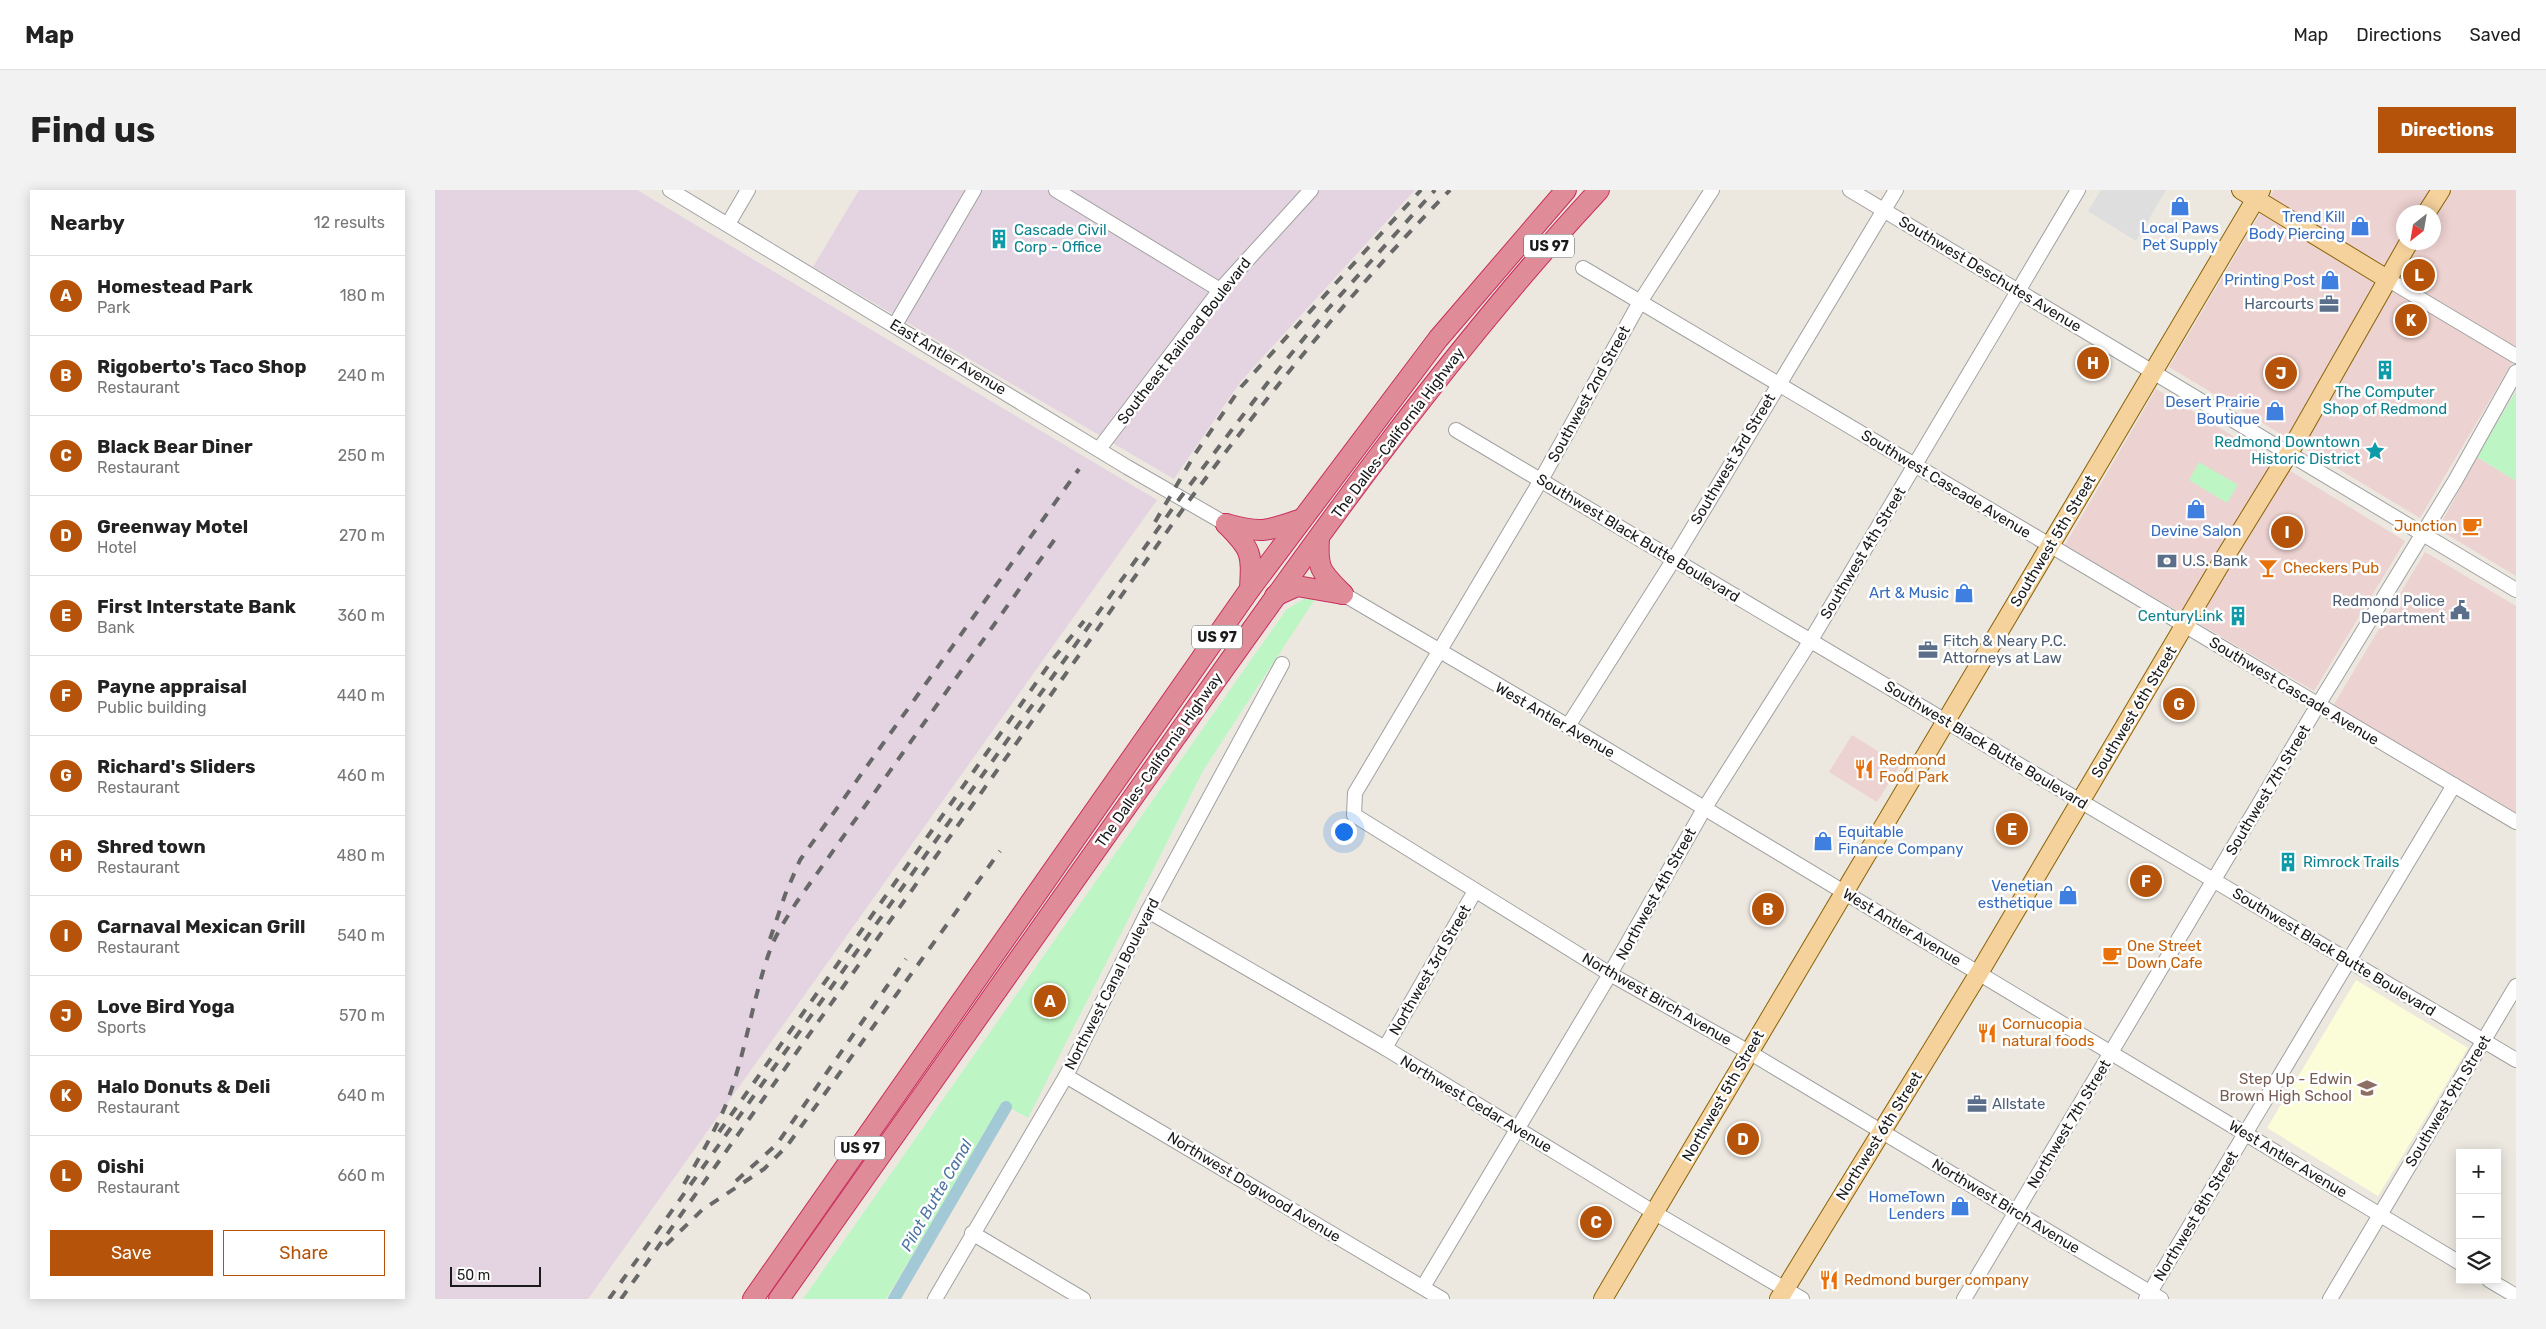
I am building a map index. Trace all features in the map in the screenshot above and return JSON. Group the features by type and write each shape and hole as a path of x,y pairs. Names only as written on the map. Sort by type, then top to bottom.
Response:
{"highway":[{"name":"The Dalles-California Highway","path":"753,1299 1250,589 1438,339 1566,190"},
{"name":"The Dalles-California Highway","path":"779,1299 1275,596 1458,353 1599,190"},
{"path":"1226,524 1249,531 1265,531 1302,519"},
{"path":"1226,524 1250,552 1252,562 1250,589"},
{"path":"1319,538 1318,562 1321,571 1343,594"},
{"path":"1275,596 1297,586 1343,594"}],"main road":[{"path":"2241,190 2259,195 2387,279"},
{"path":"2431,205 2441,190"},
{"name":"Southwest 5th Street","path":"1845,893 2259,195"},
{"name":"Southwest 6th Street","path":"1979,973 2184,625 2289,453 2404,250"},
{"name":"Northwest 5th Street","path":"1603,1299 1845,893"},
{"name":"Northwest 6th Street","path":"1782,1294 1880,1131 1923,1068 1979,973"}],"street":[{"name":"East Antler Avenue","path":"670,190 1226,524"},
{"path":"728,224 748,190"},
{"path":"895,325 974,190"},
{"path":"1056,190 1220,290"},
{"name":"Southeast Railroad Boulevard","path":"1099,449 1220,290 1311,190"},
{"name":"Southwest 2nd Street","path":"1355,794 1541,480 1640,302 1712,190"},
{"name":"Southwest Deschutes Avenue","path":"1850,190 2516,590"},
{"name":"Southwest 3rd Street","path":"1568,726 1674,559 1896,190"},
{"name":"Southwest 4th Street","path":"1704,809 1811,640 2079,190"},
{"name":"Southwest Cascade Avenue","path":"1583,268 2516,822"},
{"path":"2387,279 2516,356"},
{"name":"Southwest 7th Street","path":"2112,1052 2318,705 2423,534 2516,372"},
{"name":"Southwest Black Butte Boulevard","path":"1456,430 2516,1060"},
{"name":"West Antler Avenue","path":"1343,594 1568,726 2456,1261"},
{"name":"Northwest Canal Boulevard","path":"935,1299 972,1233 1066,1076 1148,911 1282,664"},
{"name":"Northwest 8th Street","path":"2152,1297 2245,1133 2454,785"},
{"name":"Northwest Birch Avenue","path":"1355,794 1355,815 1475,891 1611,974 1749,1052 2016,1212 2152,1297"},
{"name":"Northwest 4th Street","path":"1423,1287 1611,974 1704,809"},
{"name":"Northwest 3rd Street","path":"1385,1048 1475,891"},
{"name":"Northwest Cedar Avenue","path":"1148,911 1385,1048 1655,1213 1782,1294 1802,1299"},
{"name":"Southwest 9th Street","path":"2330,1299 2516,986"},
{"name":"Northwest 7th Street","path":"1964,1299 2112,1052"},
{"name":"Northwest Dogwood Avenue","path":"1066,1076 1442,1299"},
{"path":"972,1233 1083,1299"},
{"path":"2496,1284 2515,1296"}],"shaded area":[{"path":"435,190 637,190 1157,500 588,1299 435,1299"},
{"path":"859,190 1415,190 1241,381 1174,479 813,267"},
{"path":"2101,190 2166,190 2136,241 2088,211"},
{"path":"2274,190 2516,190 2516,356 2420,518 2169,367"},
{"path":"2156,389 2405,541 2314,691 2065,545"},
{"path":"2477,457 2516,481 2516,576 2438,529"},
{"path":"2425,552 2516,606 2516,814 2333,706"},
{"name":"Redmond Food Park","path":"1852,735 1900,765 1877,802 1829,772"},
{"name":"Step Up - Edwin Brown High School","path":"2356,980 2468,1048 2378,1196 2267,1128"}],"green space":[{"path":"2516,391 2516,481 2477,457"},
{"path":"2199,462 2238,485 2227,503 2189,480"},
{"path":"1304,599 1315,599 1204,769 1028,1118 1003,1104 886,1299 803,1299 1286,610"}],"waterway":[{"name":"Pilot Butte Canal","path":"894,1299 1006,1107"}],"railway":[{"path":"1155,522 1195,454 1241,387 1421,190"},
{"path":"609,1299 1180,498 1269,381 1328,309 1435,190"},
{"path":"621,1299 1188,502 1281,381 1380,264 1450,190"},
{"path":"770,939 785,895 800,860 1079,469"},
{"path":"684,1184 711,1136 728,1098 738,1069 771,946 781,927 796,903 1055,539"},
{"path":"719,1132 1053,659 1084,621"},
{"path":"666,1245 702,1210 764,1169 787,1146 1000,851"},
{"path":"736,1181 777,1144 906,959"}],"place":[{"name":"Local Paws Pet Supply","path":"2180,206"},
{"name":"Trend Kill Body Piercing","path":"2360,226"},
{"name":"Cascade Civil Corp - Office","path":"999,239"},
{"name":"Oishi","path":"2419,275"},
{"name":"Printing Post","path":"2330,280"},
{"name":"Harcourts","path":"2329,304"},
{"name":"Halo Donuts & Deli","path":"2411,320"},
{"name":"Shred town","path":"2093,363"},
{"name":"The Computer Shop of Redmond","path":"2385,370"},
{"name":"Love Bird Yoga","path":"2281,373"},
{"name":"Desert Prairie Boutique","path":"2275,411"},
{"name":"Redmond Downtown Historic District","path":"2375,451"},
{"name":"Devine Salon","path":"2196,509"},
{"name":"Junction","path":"2472,526"},
{"name":"Carnaval Mexican Grill","path":"2287,532"},
{"name":"U.S. Bank","path":"2167,561"},
{"name":"Checkers Pub","path":"2268,568"},
{"name":"Art & Music","path":"1964,593"},
{"name":"Redmond Police Department","path":"2460,610"},
{"name":"CenturyLink","path":"2238,616"},
{"name":"Fitch & Neary P.C. Attorneys at Law","path":"1928,650"},
{"name":"Richard's Sliders","path":"2179,704"},
{"name":"Redmond Food Park","path":"1864,769"},
{"name":"First Interstate Bank","path":"2012,829"},
{"name":"Equitable Finance Company","path":"1823,841"},
{"name":"Rimrock Trails","path":"2288,862"},
{"name":"Payne appraisal","path":"2146,881"},
{"name":"Venetian esthetique","path":"2068,895"},
{"name":"Rigoberto's Taco Shop","path":"1768,909"},
{"name":"One Street Down Cafe","path":"2112,955"},
{"name":"Homestead Park","path":"1050,1001"},
{"name":"Cornucopia natural foods","path":"1987,1033"},
{"name":"Step Up - Edwin Brown High School","path":"2367,1088"},
{"name":"Allstate","path":"1977,1104"},
{"name":"Greenway Motel","path":"1743,1139"},
{"name":"HomeTown Lenders","path":"1960,1206"},
{"name":"Black Bear Diner","path":"1596,1222"},
{"name":"Redmond burger company","path":"1829,1280"}]}
